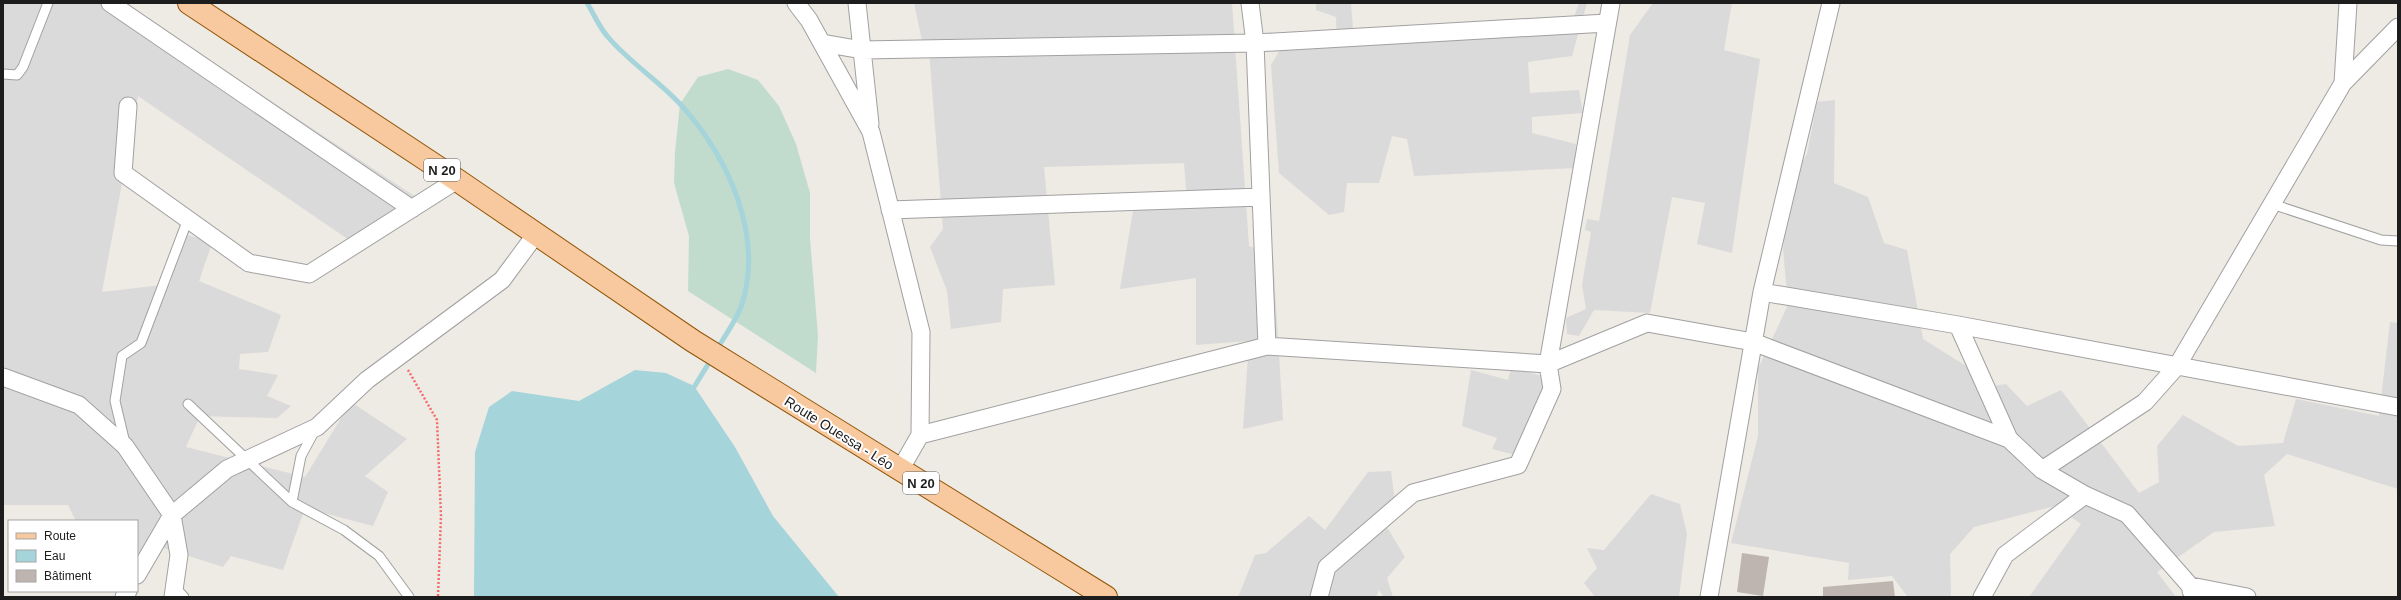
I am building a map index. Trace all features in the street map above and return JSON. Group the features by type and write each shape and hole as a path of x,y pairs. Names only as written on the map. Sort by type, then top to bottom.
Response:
{"main road":[{"name":"N 20","path":"189,3 536,234"},
{"name":"Route Ouessa - Léo","path":"536,234 693,341 1106,597"}],"street":[{"path":"110,3 412,209"},
{"path":"796,3 809,20 871,132"},
{"path":"858,3 871,132 921,332 920,435 900,470"},
{"path":"1250,3 1255,43 1267,346"},
{"path":"1318,597 1327,567 1413,493 1518,465 1552,389 1548,364 1611,3"},
{"path":"1709,597 1762,292 1831,3"},
{"path":"2343,84 2348,3"},
{"path":"822,43 862,50 1255,43 1607,23"},
{"path":"2042,470 2145,402 2177,366 2343,84 2398,27"},
{"path":"128,106 123,173 249,263 309,274 457,180"},
{"path":"890,210 1261,197"},
{"path":"138,573 172,515 227,469 316,427 367,380 502,280 536,234"},
{"path":"1762,292 1958,325 2398,407"},
{"path":"920,435 1267,346 1548,364 1647,323 1753,342 2009,439 2042,470 2085,495 2127,514 2194,593 2247,597"},
{"path":"1958,325 2009,439"},
{"path":"3,377 79,406 125,446 172,515 179,555 177,593"},
{"path":"1982,597 2005,555 2085,495"}],"lane":[{"path":"3,74 17,75 23,67 48,3"},
{"path":"2272,204 2381,240 2398,241"},
{"path":"125,446 115,401 122,356 141,343 188,219"},
{"path":"188,404 292,502 344,530 378,556 409,597"},
{"path":"292,502 301,456 316,427"}],"path":[{"path":"399,356 437,420 441,516 438,597"}],"shaded area":[{"path":"3,3 122,3 419,199 355,244 138,96 102,292 170,284 182,233 212,243 199,281 281,315 268,352 240,354 239,369 278,375 267,396 291,406 277,418 200,416 186,447 305,477 351,402 407,439 365,476 388,492 373,526 305,508 283,570 231,556 223,567 148,543 138,566 138,520 76,520 68,505 3,505"},
{"path":"914,3 1232,3 1249,246 1273,256 1283,420 1243,429 1249,341 1196,345 1196,278 1120,289 1133,211 1187,201 1184,163 1044,167 1055,285 1003,289 1001,322 951,329 947,291 930,247 943,229 929,50 924,50"},
{"path":"1316,3 1351,3 1354,42 1568,34 1579,3 1587,3 1572,56 1528,62 1530,93 1579,90 1583,113 1532,117 1532,133 1576,144 1575,168 1414,176 1407,139 1392,136 1379,183 1347,183 1344,212 1329,215 1279,173 1271,65 1281,48 1337,43 1336,17 1316,10"},
{"path":"1653,3 1732,3 1724,50 1760,59 1732,253 1697,244 1705,203 1672,197 1650,313 1594,310 1579,336 1567,334 1566,318 1586,309 1582,285 1591,232 1585,230 1587,219 1599,221 1630,35"},
{"path":"1835,100 1834,183 1868,197 1884,243 1907,250 1923,339 1979,374 1984,387 2006,384 2027,406 2061,390 2139,493 2159,482 2157,446 2183,415 2238,446 2283,443 2296,399 2379,416 2390,322 2398,323 2398,489 2287,454 2264,475 2275,526 2214,532 2157,572 2176,597 2029,597 2081,524 2055,506 1974,527 1950,554 1951,597 1907,596 1892,576 1848,580 1849,563 1731,543 1758,436 1758,369 1788,305 1783,248 1791,181 1807,154 1817,102"},
{"path":"1511,368 1546,377 1546,399 1520,456 1492,449 1497,438 1462,426 1471,370 1508,380"},
{"path":"1391,471 1396,509 1385,524 1405,557 1387,578 1393,597 1384,597 1379,590 1376,597 1238,597 1255,555 1266,553 1309,516 1325,530 1368,472"},
{"path":"1651,494 1680,504 1687,534 1679,597 1595,597 1584,583 1597,568 1587,548 1604,550"}],"green space":[{"path":"728,69 758,80 779,106 796,144 810,193 810,238 818,336 816,373 688,291 689,236 674,183 675,152 680,104 698,77"}],"water":[{"path":"635,370 666,373 694,386 735,447 773,516 839,597 474,597 475,452 489,407 512,391 579,401"}],"building":[{"path":"1742,553 1769,557 1763,596 1737,592"},
{"path":"1893,581 1895,597 1823,597 1823,587"}],"waterway":[{"path":"587,3 599,25 616,46 663,87 681,105 698,126 714,149 727,173 738,199 745,226 748,253 747,280 739,313 717,349"},
{"path":"691,392 712,358"}]}
